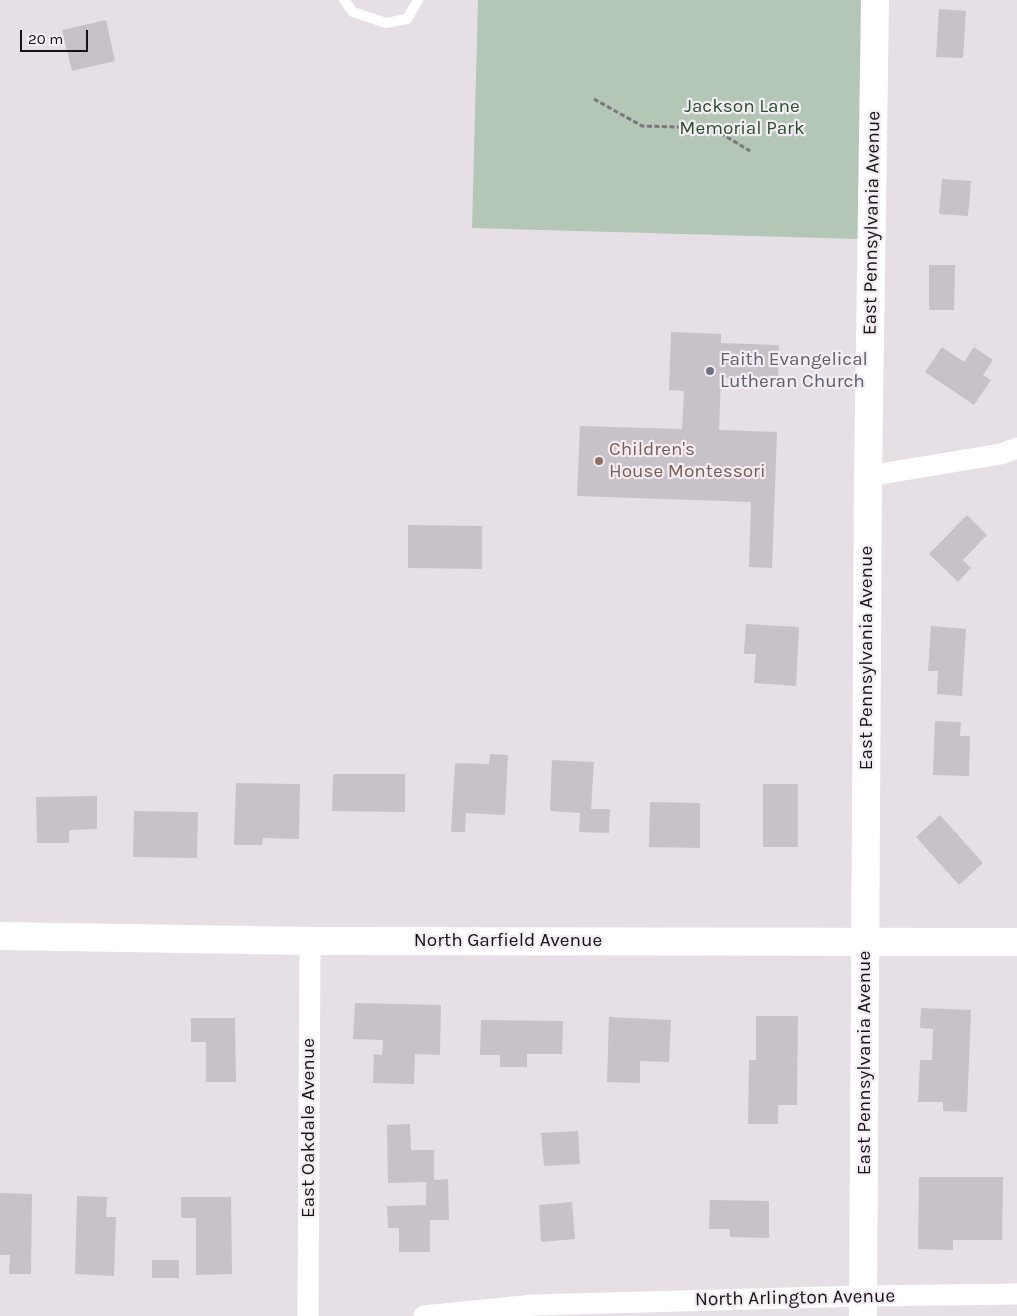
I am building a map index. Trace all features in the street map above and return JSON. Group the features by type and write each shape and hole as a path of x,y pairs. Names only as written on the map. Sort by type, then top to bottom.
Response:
{"street":[{"name":"East Pennsylvania Avenue","path":"863,1306 868,476 875,0"},
{"path":"868,476 1001,454 1017,448"},
{"name":"North Garfield Avenue","path":"0,936 310,941 1017,942"},
{"name":"East Oakdale Avenue","path":"308,1316 310,941"},
{"name":"North Arlington Avenue","path":"424,1316 534,1304 863,1306 1017,1294"}],"lane":[{"path":"344,0 353,12 386,23 407,18 418,0"}],"path":[{"path":"594,99 642,126 712,128 750,151"}],"green space":[{"name":"Jackson Lane Memorial Park","path":"478,0 867,0 858,239 472,228"}],"building":[{"path":"939,9 966,11 963,58 936,57"},
{"path":"106,20 115,61 72,71 62,30"},
{"path":"942,179 971,181 968,216 939,214"},
{"path":"929,265 955,265 954,310 929,310"},
{"path":"671,332 721,334 721,343 779,345 778,380 721,378 719,430 777,432 772,568 749,567 751,502 577,496 580,426 682,429 684,391 669,390"},
{"path":"942,347 964,362 974,347 993,360 983,375 991,380 974,405 925,372"},
{"path":"967,515 987,535 963,560 971,568 958,582 929,554"},
{"path":"408,525 482,526 482,569 408,568"},
{"path":"746,624 799,627 796,686 754,683 756,654 744,654"},
{"path":"931,626 966,629 962,696 937,694 938,671 928,671"},
{"path":"935,721 961,722 960,736 970,736 969,776 933,775"},
{"path":"490,754 508,755 505,815 466,813 465,832 451,832 455,763 489,764"},
{"path":"552,760 594,762 591,809 610,809 609,833 579,832 580,813 550,811"},
{"path":"333,774 405,774 405,812 332,811"},
{"path":"236,783 300,784 299,839 263,838 262,845 234,845"},
{"path":"763,784 798,784 798,847 763,847"},
{"path":"97,796 97,829 69,830 69,843 37,843 36,797"},
{"path":"650,802 700,803 700,848 649,847"},
{"path":"134,811 198,812 197,858 133,857"},
{"path":"940,815 983,863 959,885 916,837"},
{"path":"355,1003 441,1005 440,1055 415,1054 414,1084 373,1083 374,1054 382,1055 383,1040 353,1039"},
{"path":"921,1008 971,1010 967,1112 943,1111 943,1102 918,1102 920,1060 932,1060 933,1029 920,1028"},
{"path":"756,1016 798,1016 797,1105 778,1105 778,1124 748,1124 749,1060 756,1060"},
{"path":"609,1017 671,1020 669,1062 640,1061 640,1083 607,1082"},
{"path":"191,1018 235,1018 236,1082 206,1082 206,1042 191,1042"},
{"path":"481,1020 563,1021 562,1054 527,1054 527,1067 500,1067 500,1055 480,1055"},
{"path":"410,1124 411,1150 434,1150 434,1180 448,1179 449,1220 430,1220 430,1252 399,1252 399,1228 388,1228 387,1206 426,1205 426,1182 388,1183 387,1125"},
{"path":"578,1131 580,1164 544,1166 541,1133"},
{"path":"919,1177 1003,1177 1002,1240 953,1240 953,1250 918,1249"},
{"path":"0,1193 32,1194 31,1274 9,1274 10,1255 0,1255"},
{"path":"77,1196 107,1197 106,1217 116,1217 114,1276 75,1274"},
{"path":"181,1197 231,1197 232,1274 196,1275 196,1218 181,1218"},
{"path":"710,1200 769,1201 769,1238 730,1237 730,1229 709,1229"},
{"path":"572,1202 575,1239 541,1242 539,1205"},
{"path":"152,1260 179,1260 179,1278 152,1278"}],"place":[{"name":"Faith Evangelical Lutheran Church","path":"710,371"},
{"name":"Children's House Montessori","path":"599,461"}]}
